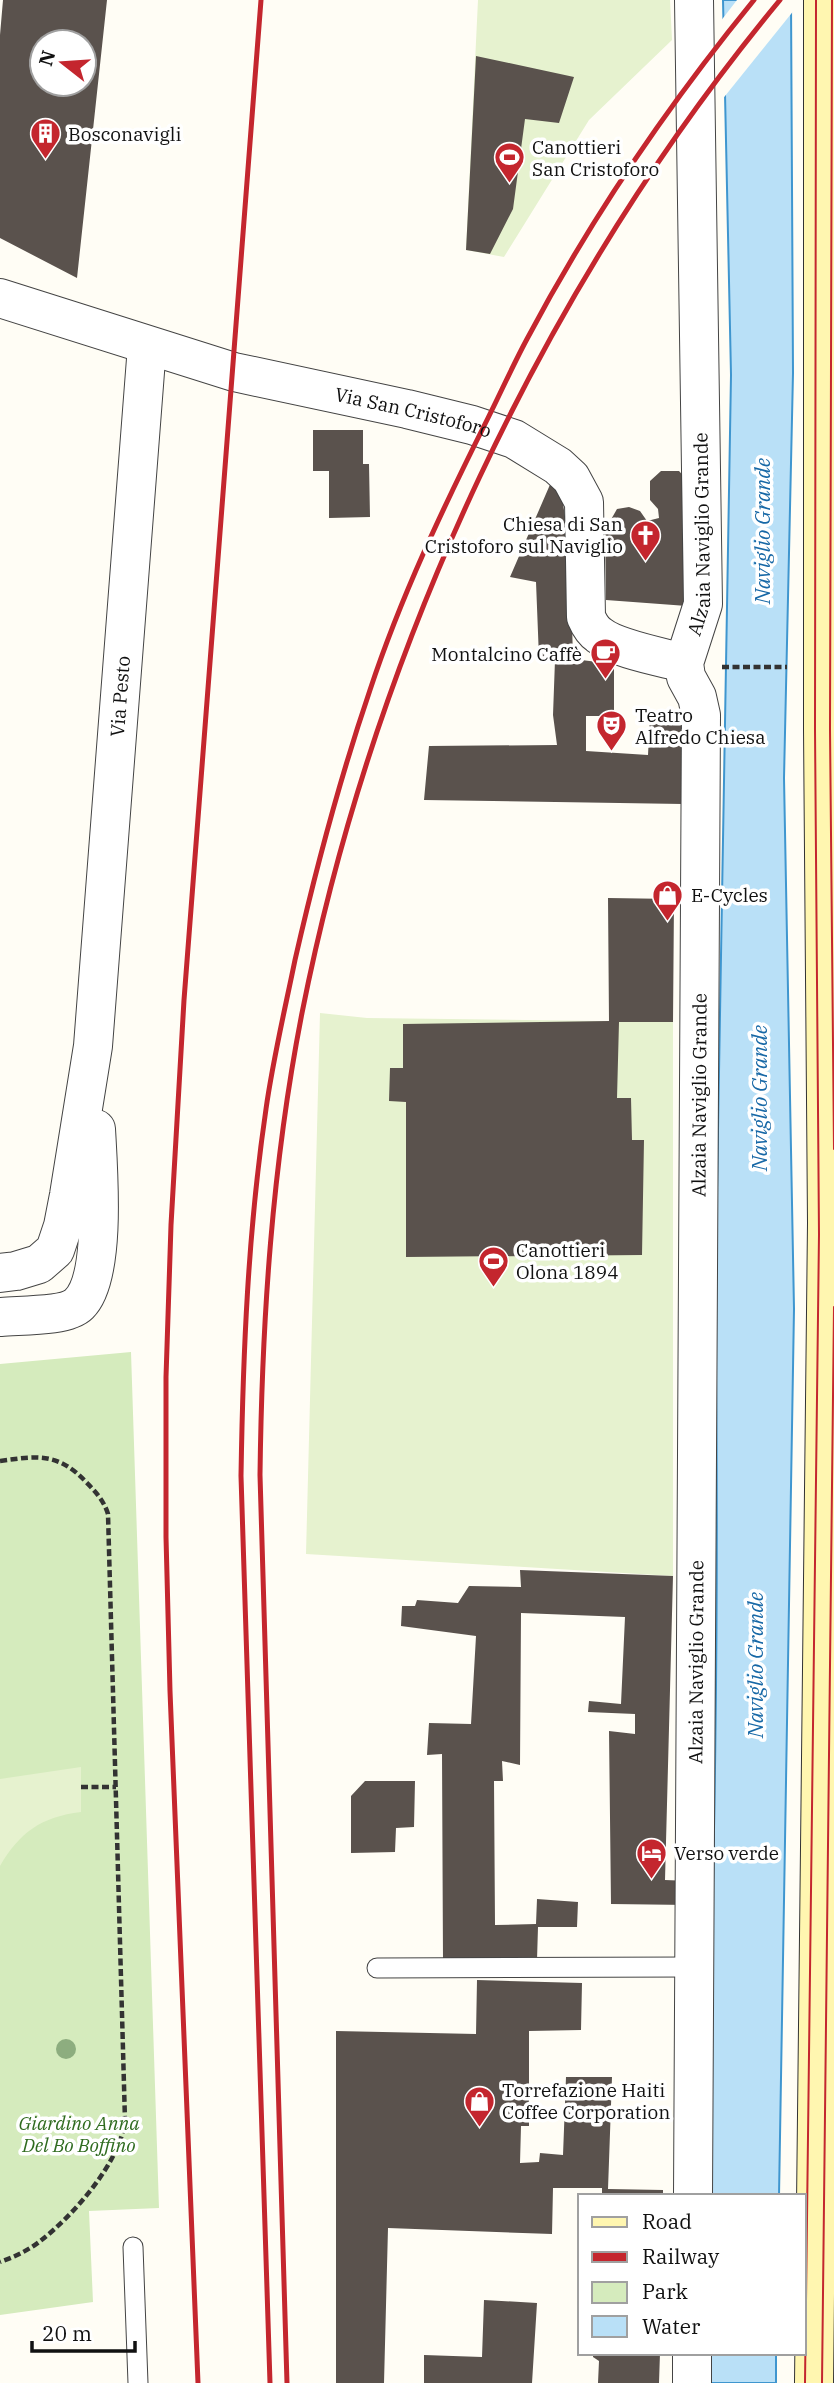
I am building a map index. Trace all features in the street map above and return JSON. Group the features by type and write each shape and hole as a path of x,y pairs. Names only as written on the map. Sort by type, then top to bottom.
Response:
{"street":[{"name":"Alzaia Naviglio Grande","path":"693,2194 701,715 697,697 686,677 701,665 703,604 694,0"},
{"path":"814,2383 827,1939 831,1226 823,781 829,515 829,200 823,0"},
{"name":"Via San Cristoforo","path":"0,298 234,372 472,425 514,439 571,478 584,502 586,617 591,627 600,636 615,643 701,665"},
{"name":"Via Pesto","path":"0,1272 16,1271 39,1264 55,1250 69,1195 93,1046 148,346"},
{"name":"Via Pesto","path":"0,1317 61,1312 79,1304 92,1282 99,1194 93,1046"},
{"path":"692,2355 692,2383"}],"lane":[{"path":"377,1968 694,1967"},
{"path":"133,2247 138,2383"}],"path":[{"path":"701,665 773,667"},
{"path":"0,1461 47,1457 61,1462 75,1471 105,1504 108,1523 125,2121 123,2134 107,2167 83,2198 30,2248 0,2262"},
{"path":"81,1787 116,1787"}],"green space":[{"name":"Canottieri San Cristoforo","path":"478,0 670,0 672,40 589,120 504,257 466,250"},
{"name":"Canottieri Olona 1894","path":"320,1013 367,1018 673,1022 673,1576 306,1554"},
{"name":"Giardino Anna Del Bo Boffino","path":"131,1352 159,2208 89,2211 93,2302 0,2315 0,1364"},
{"path":"81,1767 81,1812 54,1818 33,1828 15,1844 0,1866 0,1779"}],"water":[{"name":"Naviglio Grande","path":"723,0 791,0 793,373 784,778 794,1309 779,2194 705,2194 715,1750 715,1304 731,375"},
{"path":"700,2355 776,2355 776,2383 699,2383"}],"pier":[{"path":"737,0 795,0 795,9 721,101 720,22"}],"building":[{"name":"Bosconavigli","path":"3,0 107,0 98,83 98,28 28,28 28,98 96,98 77,278 0,238 0,35"},
{"path":"476,56 574,77 559,123 525,119 513,209 490,254 466,250"},
{"path":"313,430 363,430 363,464 369,464 370,517 329,518 329,471 313,471"},
{"name":"Chiesa di San Cristoforo sul Naviglio","path":"661,471 679,471 690,483 687,606 606,600 605,523 609,523 617,509 629,507 640,511 647,521 659,518 658,509 650,500 650,481"},
{"path":"552,480 562,497 570,549 573,659 614,664 614,716 586,716 586,751 648,755 650,717 688,718 683,804 424,800 429,746 557,745 553,715 555,660 539,658 536,582 510,577"},
{"path":"608,898 674,899 673,1022 619,1022 617,1098 631,1098 632,1140 644,1140 642,1255 406,1257 406,1102 389,1101 390,1068 403,1068 403,1024 609,1021"},
{"path":"520,1570 673,1576 665,1880 690,1881 689,1905 611,1904 609,1731 635,1734 635,1714 588,1712 589,1701 621,1704 625,1617 521,1613 520,1765 502,1761 503,1781 494,1781 495,1925 536,1924 537,1899 578,1902 577,1927 538,1927 537,1960 443,1959 442,1754 427,1755 429,1723 471,1724 476,1636 401,1626 402,1606 415,1606 417,1600 458,1603 469,1586 521,1587"},
{"path":"365,1781 415,1781 414,1827 396,1828 395,1852 351,1853 351,1796"},
{"path":"477,1980 582,1983 581,2030 529,2031 529,2126 521,2126 520,2163 539,2162 540,2153 563,2155 566,2077 612,2077 608,2189 663,2190 663,2194 602,2194 602,2188 553,2188 552,2234 388,2228 384,2383 336,2383 336,2031 476,2034"},
{"path":"484,2300 537,2303 532,2383 424,2383 424,2355 482,2357"},
{"path":"660,2355 659,2383 598,2383 599,2361 593,2357"}],"tram line":[{"path":"806,2301 819,1234 815,729 816,0"},
{"path":"832,0 830,729 834,1149"},
{"path":"822,2383 834,1307"},
{"path":"805,2355 805,2383"}],"railway":[{"path":"198,2383 170,1691 166,1377 171,1225 184,1000 261,0"},
{"path":"270,2383 241,1476 251,1246 266,1109 279,1034 311,891 349,756 395,620 440,518 522,349 577,250 661,122 754,0"},
{"path":"287,2383 260,1475 270,1243 283,1128 302,1013 334,877 374,742 423,608 480,477 544,350 616,227 695,110 780,0"}],"place":[{"name":"Bosconavigli","path":"45,161"},
{"name":"Canottieri San Cristoforo","path":"509,185"},
{"name":"Chiesa di San Cristoforo sul Naviglio","path":"646,562"},
{"name":"Montalcino Caffè","path":"605,681"},
{"name":"Teatro Alfredo Chiesa","path":"612,753"},
{"name":"E-Cycles","path":"668,922"},
{"name":"Canottieri Olona 1894","path":"493,1288"},
{"name":"Verso verde","path":"651,1880"},
{"name":"Torrefazione Haiti Coffee Corporation","path":"479,2128"}]}
